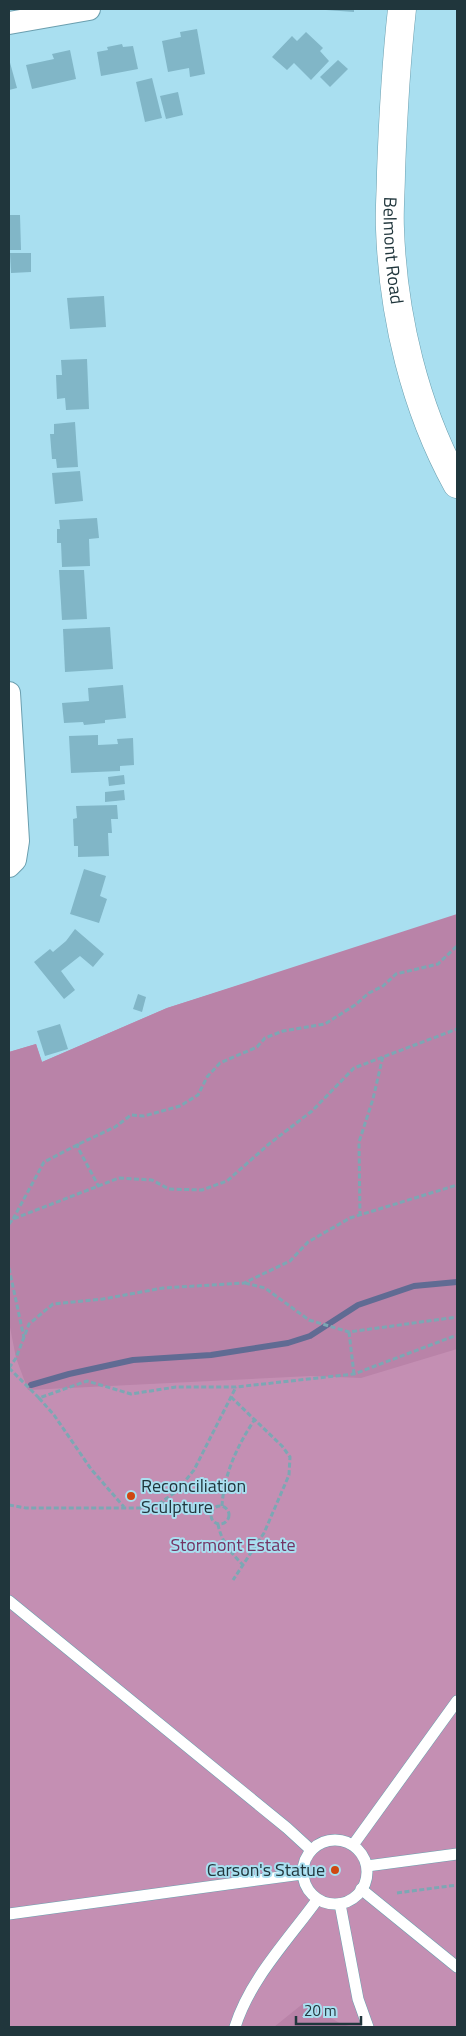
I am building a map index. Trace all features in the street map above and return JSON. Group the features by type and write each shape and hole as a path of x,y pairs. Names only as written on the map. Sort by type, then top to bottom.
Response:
{"main road":[{"name":"Belmont Road","path":"402,9 394,87 390,228 396,295 406,348 423,406 457,484"}],"street":[{"path":"9,23 89,9"},
{"path":"9,693 18,841 15,860 9,866"}],"lane":[{"path":"9,1601 287,1828 311,1850"},
{"path":"353,1844 457,1701"},
{"path":"335,1839 353,1844 360,1851 367,1866 367,1876 355,1897 340,1904 330,1904 317,1900 309,1891 302,1874 305,1858 311,1850 326,1840 335,1839"},
{"path":"367,1866 457,1854"},
{"path":"9,1914 302,1874"},
{"path":"361,1889 457,1967"},
{"path":"235,2027 249,1995 264,1971 317,1900"},
{"path":"340,1904 358,1999 368,2027"}],"path":[{"path":"9,1224 44,1162 81,1142 115,1127 131,1115 144,1116 180,1106 198,1095 207,1077 220,1063 257,1047 265,1038 283,1031 325,1024 355,1005 368,993 383,986 396,974 438,964 457,946"},
{"path":"13,1219 119,1178 152,1180 169,1189 178,1190 202,1190 227,1181 269,1144 312,1111 354,1068 457,1029"},
{"path":"360,1216 359,1142 383,1056"},
{"path":"81,1142 77,1146 99,1187"},
{"path":"244,1283 290,1261 308,1242 350,1218 457,1185"},
{"path":"9,1268 24,1338"},
{"path":"124,1507 91,1468 54,1415 9,1368 16,1358 29,1324 53,1304 103,1299 163,1288 244,1283 265,1288 310,1320 349,1332 457,1316"},
{"path":"349,1332 354,1374"},
{"path":"39,1398 87,1381 131,1394 176,1387 236,1387 354,1374 457,1335"},
{"path":"157,1504 177,1491 194,1470 236,1387"},
{"path":"231,1397 282,1446 290,1457 289,1475 264,1533 233,1580"},
{"path":"222,1506 230,1464 242,1439 255,1419"},
{"path":"9,1505 26,1508 140,1508 157,1504 170,1504 212,1512"},
{"path":"218,1524 226,1521 229,1516 228,1510 222,1506 215,1508 212,1512 212,1518 218,1524 229,1550 243,1565"},
{"path":"397,1894 457,1885"}],"green space":[{"name":"Stormont Estate","path":"457,915 457,2027 9,2027 9,1052 36,1044 42,1062 167,1008"}],"shaded area":[{"path":"457,914 457,1349 361,1378 311,1376 28,1390 16,1358 9,1322 9,1052 36,1044 42,1062 167,1008"},
{"path":"305,2002 341,2024 353,2027 274,2027"}],"building":[{"path":"354,9 354,12 326,10"},
{"path":"197,29 205,74 190,77 189,68 168,72 162,41 181,37 180,32"},
{"path":"306,32 323,48 320,51 329,61 311,80 294,63 287,70 272,57 292,36 297,41"},
{"path":"122,44 123,47 133,46 138,69 101,76 97,52 108,50 107,47"},
{"path":"70,50 76,79 32,89 26,65 54,59 52,54"},
{"path":"9,59 17,88 9,90"},
{"path":"338,60 348,69 330,87 320,77"},
{"path":"152,78 162,118 145,122 136,82"},
{"path":"178,92 183,115 166,119 160,96"},
{"path":"9,215 20,215 21,250 9,250"},
{"path":"10,253 31,253 31,272 11,273"},
{"path":"104,296 106,327 70,329 67,298"},
{"path":"87,359 89,409 66,410 65,398 57,399 56,375 62,375 61,360"},
{"path":"75,422 78,467 57,468 56,459 52,459 50,434 54,434 54,424"},
{"path":"80,471 83,501 55,504 52,473"},
{"path":"97,518 99,538 89,539 90,566 62,567 61,543 57,543 57,529 60,529 59,520"},
{"path":"59,570 84,570 87,619 62,620"},
{"path":"110,627 113,669 65,672 63,629"},
{"path":"123,685 126,718 84,725 83,722 64,723 62,703 89,701 88,688"},
{"path":"98,735 98,745 118,744 117,739 133,738 134,765 120,766 120,771 71,773 69,736"},
{"path":"124,775 125,784 109,786 108,777"},
{"path":"124,790 125,800 105,802 105,792"},
{"path":"117,805 118,819 111,819 112,833 108,833 109,856 78,857 78,846 74,846 73,819 77,818 76,806"},
{"path":"84,869 106,876 100,896 107,899 99,923 70,914"},
{"path":"75,929 104,954 93,967 80,956 61,971 75,990 64,999 34,962 50,949 53,952 66,941"},
{"path":"138,994 146,997 142,1012 133,1009"},
{"path":"60,1024 68,1049 45,1056 37,1031"}],"waterway":[{"path":"31,1385 69,1374 133,1360 211,1355 288,1343 310,1336 358,1305 414,1286 457,1282"}],"place":[{"name":"Reconciliation Sculpture","path":"131,1496"},
{"name":"Carson's Statue","path":"335,1870"}]}
